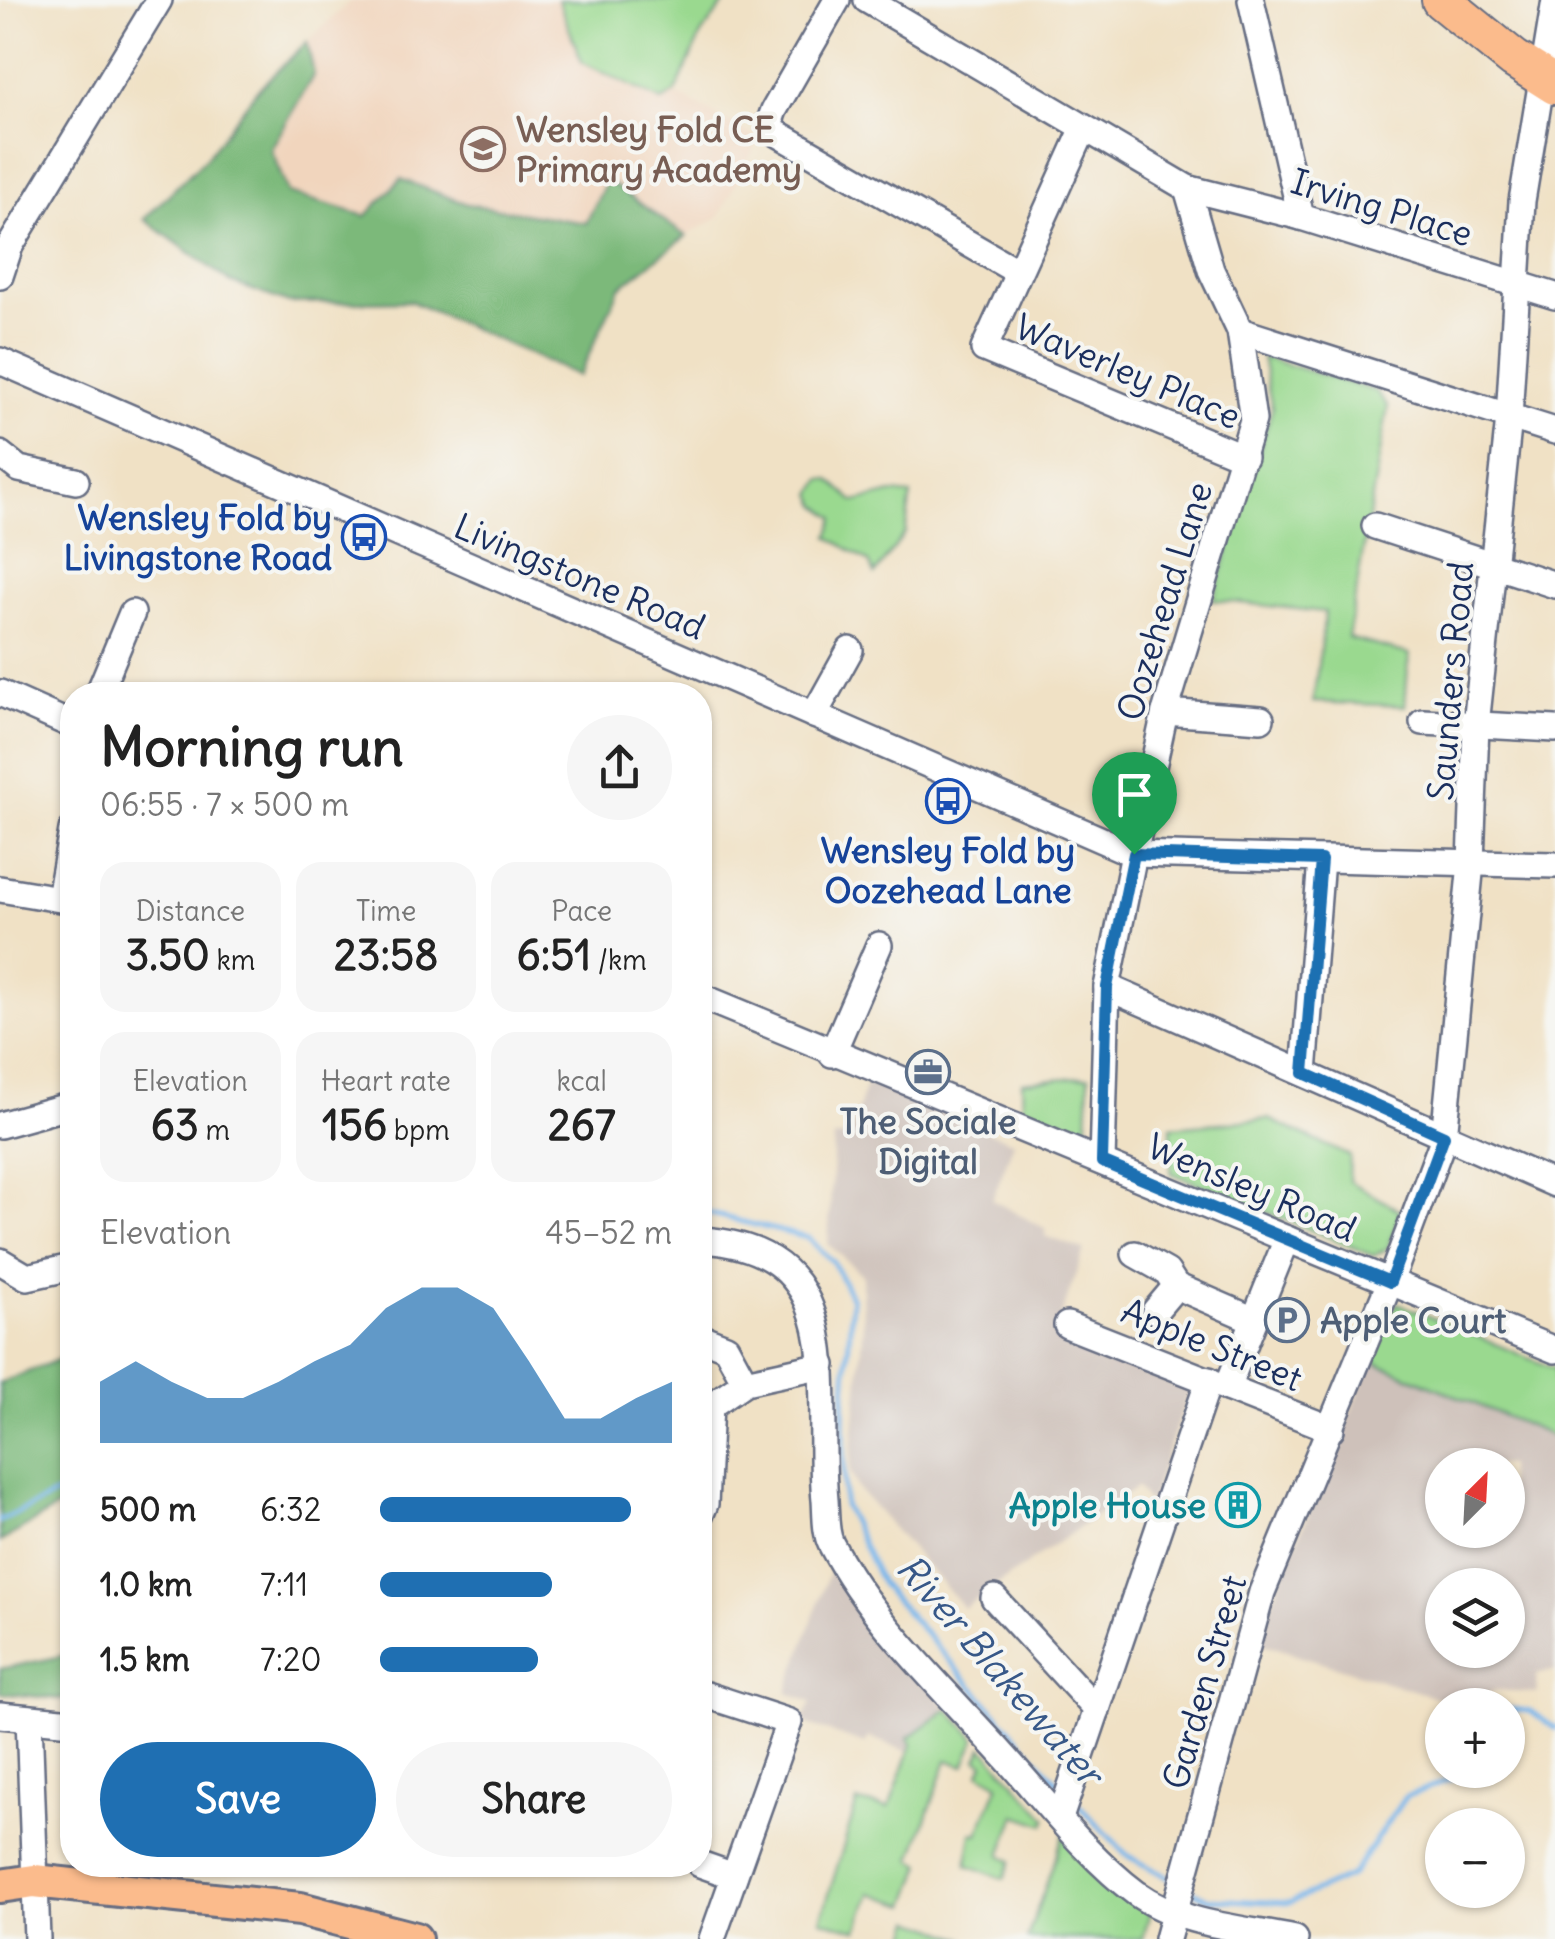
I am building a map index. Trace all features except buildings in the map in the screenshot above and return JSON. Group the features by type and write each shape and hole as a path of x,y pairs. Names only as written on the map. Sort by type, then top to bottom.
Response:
{"highway":[{"path":"1440,0 1549,82"}],"main road":[{"path":"0,1886 34,1881 300,1910 415,1939"}],"street":[{"path":"0,276 10,246 160,0"},
{"path":"837,0 774,110 770,122 775,132 1018,272 1084,128"},
{"name":"Irving Place","path":"868,0 1187,188 1301,217 1555,296"},
{"path":"1250,0 1301,217"},
{"name":"Saunders Road","path":"1390,1282 1444,1136 1471,863 1476,725 1509,418 1522,202 1549,82 1555,0"},
{"name":"Oozehead Lane","path":"1102,1162 1107,987 1164,712 1244,457 1252,420 1240,331 1210,270 1187,188"},
{"name":"Waverley Place","path":"1018,272 984,349 1244,457"},
{"path":"1240,331 1555,431"},
{"name":"Livingstone Road","path":"0,361 1134,854"},
{"path":"0,454 19,469 76,481"},
{"path":"1375,526 1555,585"},
{"path":"103,682 132,613"},
{"path":"814,715 850,650"},
{"path":"0,692 60,720"},
{"path":"1164,712 1260,718"},
{"path":"1423,722 1555,729"},
{"path":"1134,854 1555,865"},
{"path":"1304,1073 1321,860"},
{"path":"0,888 56,898"},
{"path":"832,1054 880,946"},
{"path":"1107,987 1555,1184"},
{"name":"Wensley Road","path":"712,1001 1555,1350"},
{"path":"0,1125 60,1108"},
{"path":"1066,1800 1218,1384 1254,1320 1287,1239"},
{"path":"712,1241 747,1245 780,1262 802,1290 819,1325 823,1366 820,1448 829,1541 881,1618 1066,1800 1136,1892 1295,1939"},
{"path":"1135,1254 1167,1272 1176,1286 1254,1320"},
{"path":"0,1262 28,1277 60,1270"},
{"name":"Garden Street","path":"1178,1905 1262,1592 1390,1282"},
{"path":"1155,1311 1176,1286"},
{"name":"Apple Street","path":"1067,1325 1330,1429"},
{"path":"712,1342 726,1346 745,1382"},
{"path":"712,1405 745,1382 823,1366"},
{"path":"994,1598 1098,1710"},
{"path":"712,1697 788,1722 712,1939"},
{"path":"0,1715 60,1721"},
{"path":"29,1718 37,1939"},
{"path":"712,1868 734,1876"}],"shaded area":[{"name":"Wensley Fold CE Primary Academy","path":"351,0 727,0 701,35 675,93 759,139 719,217 617,275 289,303 230,282 144,219 206,158 257,90"},
{"path":"867,1082 1014,1142 992,1200 1046,1229 1045,1236 1084,1250 1056,1332 1150,1369 1148,1375 1189,1391 1149,1504 1137,1487 964,1608 859,1490 850,1471 863,1336 862,1275 828,1244 834,1138 849,1136"},
{"path":"1372,1361 1555,1437 1555,1670 1536,1675 1537,1693 1525,1692 1525,1688 1425,1688 1425,1694 1260,1643 1274,1597"},
{"path":"831,1566 948,1709 908,1737 913,1743 909,1752 869,1737 865,1744 803,1723 811,1702 787,1693"}],"green space":[{"path":"558,0 727,0 701,35 675,93 662,101 582,62"},
{"path":"307,42 314,74 271,149 288,193 366,216 401,179 467,204 586,223 607,180 686,236 620,287 579,376 410,301 289,303 230,282 144,219 206,158 257,90"},
{"path":"1262,357 1376,391 1388,406 1348,638 1409,654 1405,706 1313,702 1325,612 1213,600 1272,409"},
{"path":"822,479 830,480 855,502 892,493 911,495 905,533 875,574 869,562 829,537 835,518 818,505 813,494"},
{"path":"1089,1076 1087,1135 1023,1112 1022,1082"},
{"path":"1269,1119 1350,1156 1349,1181 1401,1211 1388,1247 1374,1256 1171,1173 1171,1127"},
{"path":"1397,1303 1555,1369 1555,1437 1372,1361"},
{"path":"60,1359 60,1506 0,1542 0,1383"},
{"path":"60,1656 60,1699 0,1693 0,1669"},
{"path":"948,1709 976,1739 964,1766 947,1760 912,1859 922,1865 907,1905 871,1893 858,1930 821,1920 857,1802 889,1808 912,1744 908,1738"},
{"path":"983,1747 1047,1819 1045,1825 1016,1815 1001,1855 1011,1861 1004,1879 967,1865 972,1833 978,1834 999,1784 980,1773 984,1763 977,1759"},
{"path":"1063,1836 1150,1912 1143,1939 1027,1939"},
{"path":"913,1920 966,1939 907,1939"}],"waterway":[{"name":"River Blakewater","path":"712,1214 808,1238 833,1262 852,1299 844,1406 844,1505 882,1585 1061,1786"},
{"name":"River Blakewater","path":"0,1521 60,1493"},
{"name":"River Blakewater","path":"1525,1711 1555,1728"},
{"name":"River Blakewater","path":"1189,1889 1209,1899 1289,1903 1352,1875 1405,1797 1428,1788"},
{"name":"River Blakewater","path":"1076,1802 1128,1856 1175,1881"}],"place":[{"name":"Wensley Fold CE Primary Academy","path":"483,149"},
{"name":"Wensley Fold by Livingstone Road","path":"364,537"},
{"name":"Wensley Fold by Oozehead Lane","path":"948,801"},
{"name":"The Sociale Digital","path":"928,1072"},
{"name":"Apple Court","path":"1287,1320"},
{"name":"Apple House","path":"1238,1505"}],"route":[{"path":"1134,854 1321,860 1304,1073 1444,1136 1390,1282 1102,1162 1107,987 1134,854"}]}
